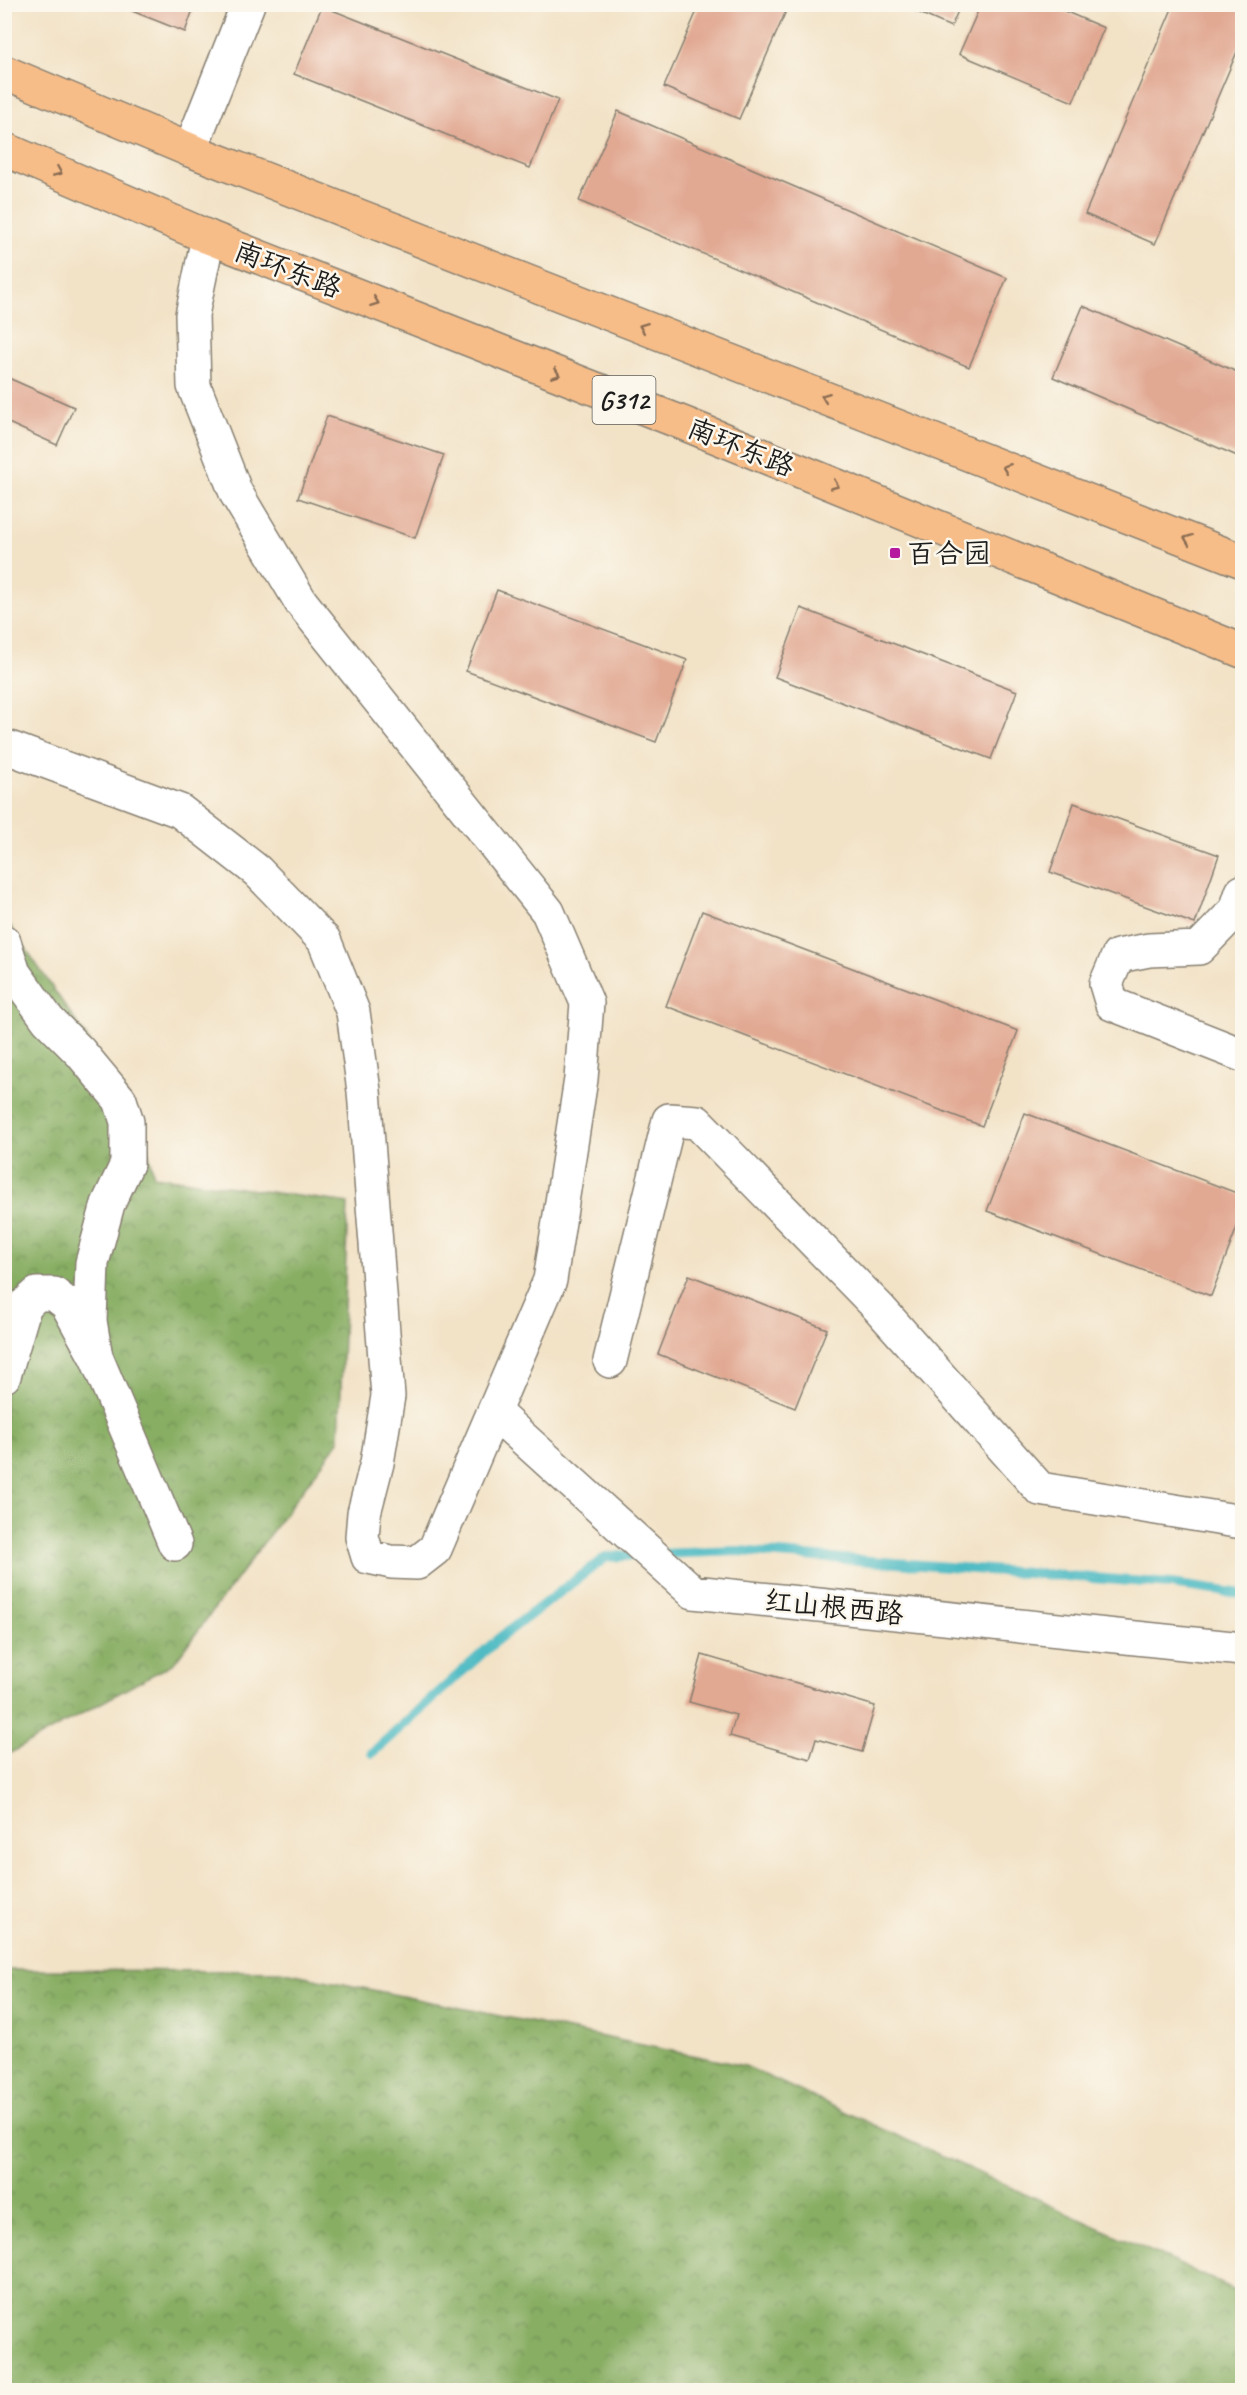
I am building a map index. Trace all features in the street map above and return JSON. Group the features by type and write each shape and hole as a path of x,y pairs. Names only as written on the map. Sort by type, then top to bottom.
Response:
{"highway":[{"name":"G312","path":"4,72 190,150 1242,561"},
{"name":"南环东路","path":"4,149 208,237 696,429 1242,651"}],"street":[{"path":"190,150 248,4"},
{"path":"4,746 180,811 257,871 324,940 353,1012 364,1091 388,1396 377,1463 364,1513 362,1536 368,1557 391,1562 417,1563 435,1549 550,1280 581,1079 587,1003 548,912 301,602 236,493 194,386 192,315 208,237"},
{"path":"1242,892 1236,910 1199,948 1149,950 1118,956 1106,984 1112,1004 1242,1055"},
{"path":"4,942 14,973 48,1020 80,1052 120,1100 127,1122 127,1164 108,1204 92,1263 90,1321 96,1357"},
{"path":"610,1361 669,1119 697,1122 879,1308 1040,1490 1242,1522"},
{"path":"4,1376 25,1305 37,1294 54,1294 67,1304 96,1357 175,1544"},
{"name":"红山根西路","path":"494,1412 693,1592 1242,1649"}],"green space":[{"path":"4,917 140,1115 154,1176 348,1203 339,1441 174,1663 5,1756"},
{"path":"5,1970 280,1971 745,2066 1242,2293 1242,2390 5,2390"}],"building":[{"path":"135,4 195,4 185,32 132,11"},
{"path":"700,4 789,4 739,119 664,87"},
{"path":"899,4 961,4 951,27"},
{"path":"981,4 1048,4 1104,28 1073,102 959,54"},
{"path":"1174,4 1242,4 1242,40 1155,244 1085,214"},
{"path":"322,6 558,100 530,168 294,74"},
{"path":"618,111 1007,278 969,367 579,201"},
{"path":"1083,306 1242,374 1242,458 1053,377"},
{"path":"4,376 74,407 57,445 4,421"},
{"path":"327,416 444,455 415,538 298,498"},
{"path":"497,590 687,660 656,742 466,671"},
{"path":"801,608 1017,691 991,759 775,677"},
{"path":"1074,803 1219,855 1195,924 1050,872"},
{"path":"702,911 1018,1031 982,1126 666,1006"},
{"path":"1025,1113 1242,1195 1242,1214 1211,1296 987,1211"},
{"path":"689,1275 827,1329 795,1408 658,1354"},
{"path":"702,1655 875,1706 862,1752 816,1739 810,1759 730,1736 736,1715 689,1702"}],"waterway":[{"path":"660,1554 739,1551 1171,1584 1242,1594"},
{"path":"372,1753 498,1639 606,1557 642,1555"}],"place":[{"name":"百合园","path":"895,553"}]}
